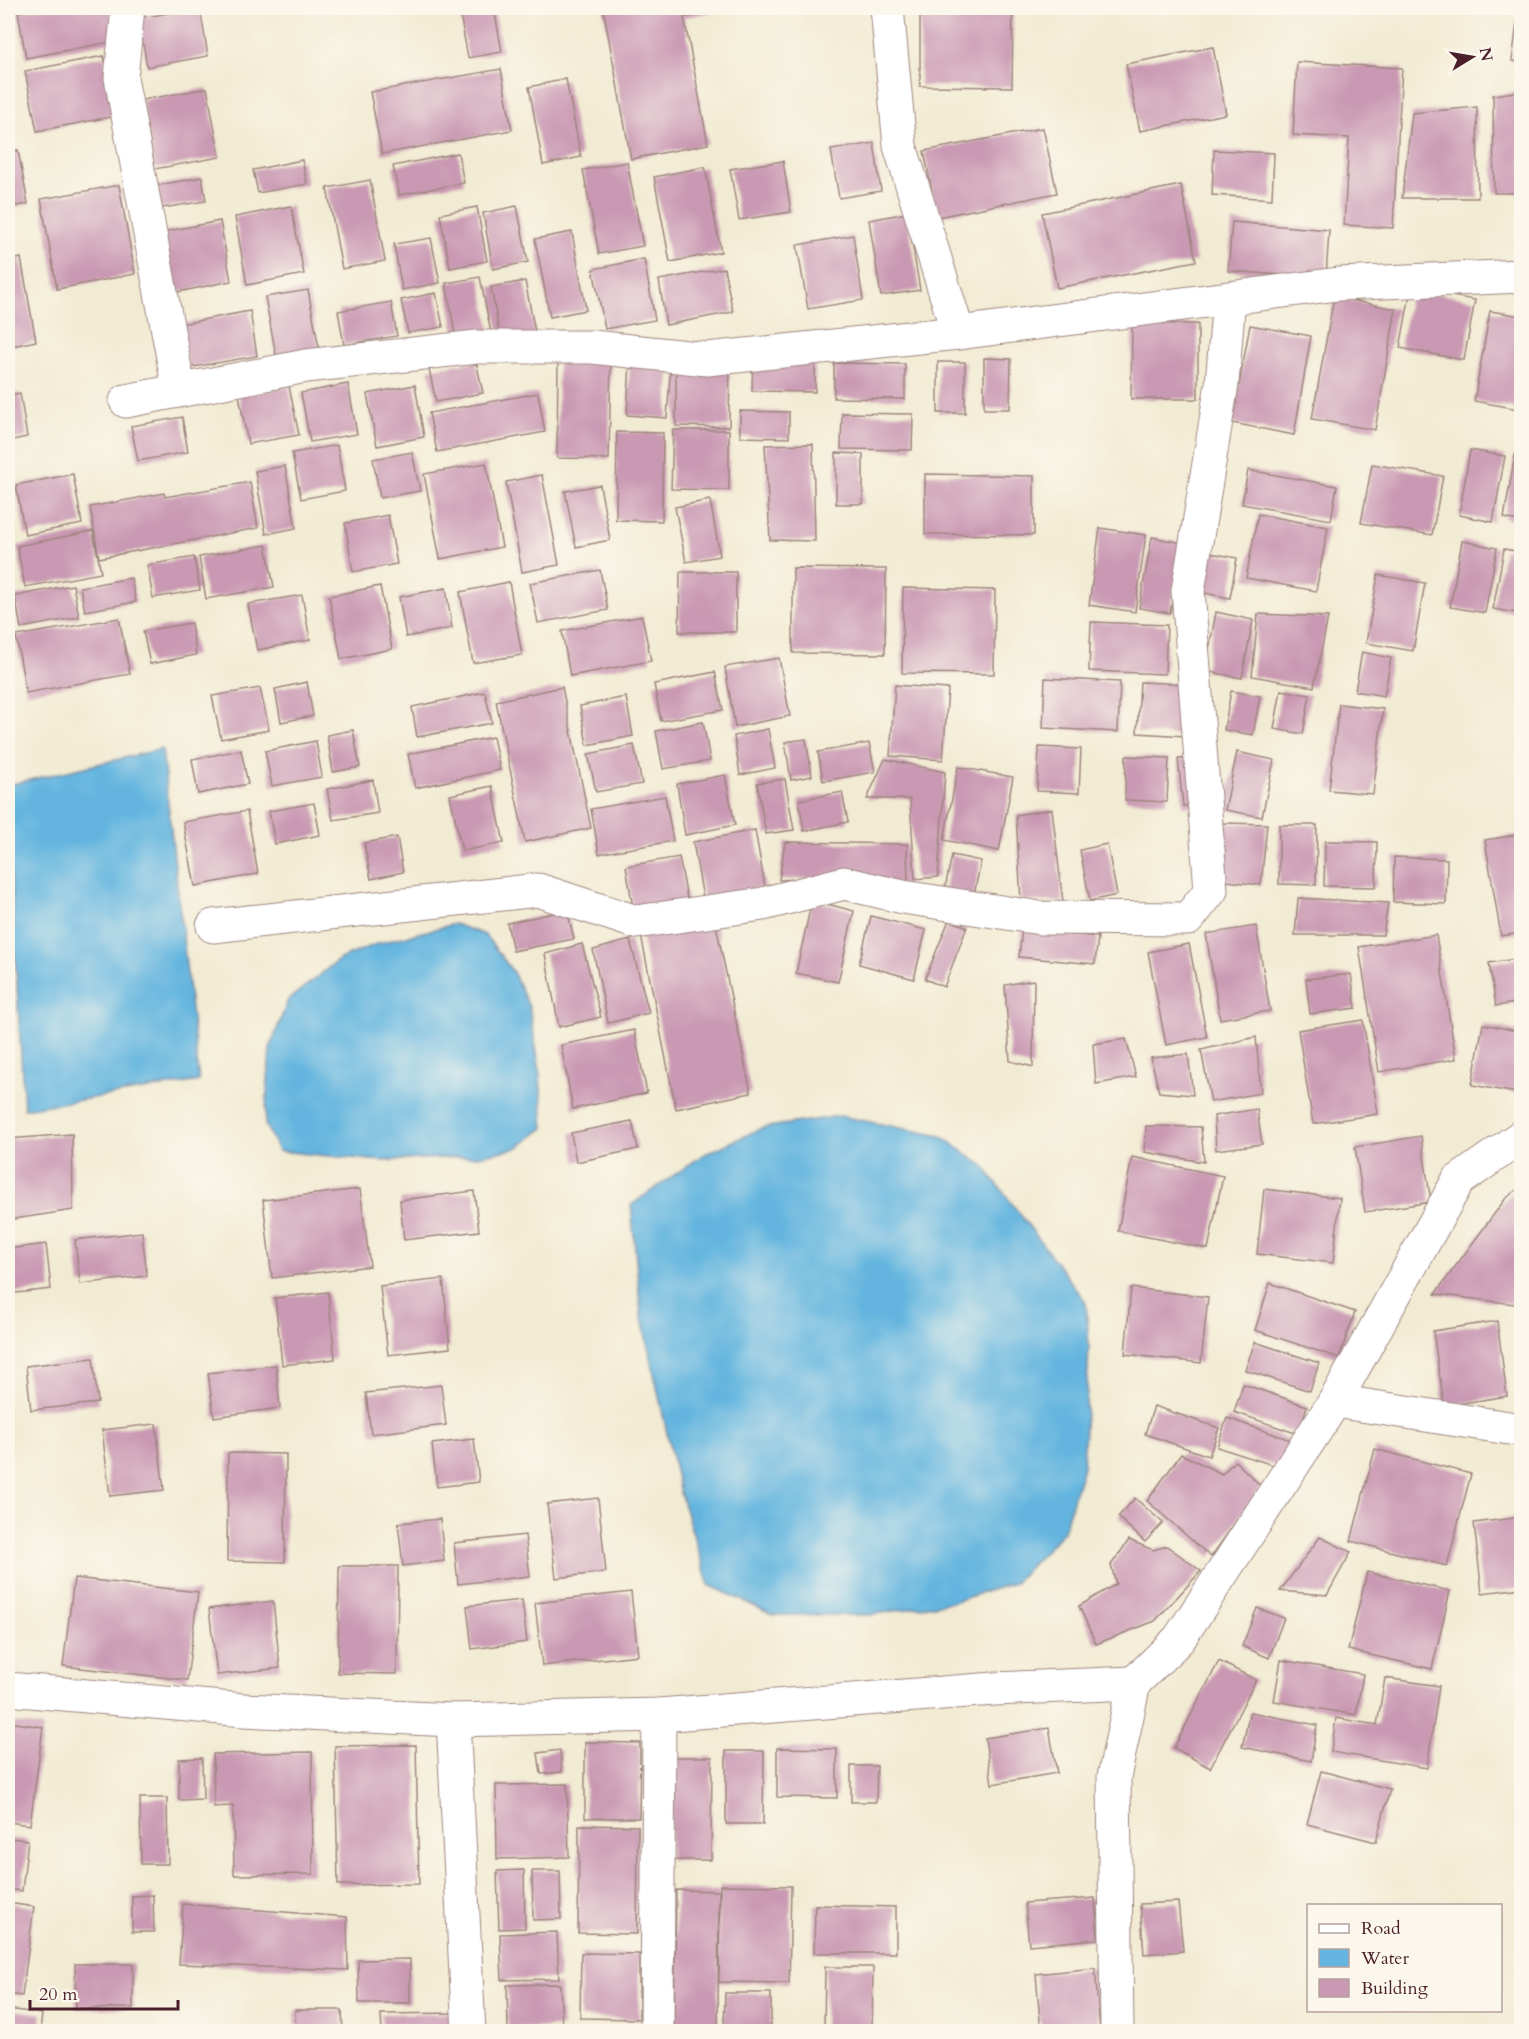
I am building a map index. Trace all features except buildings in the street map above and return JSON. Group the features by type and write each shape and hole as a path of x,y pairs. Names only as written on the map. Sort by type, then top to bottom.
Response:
{"street":[{"path":"128,8 121,78 179,390"},
{"path":"887,8 900,146 958,333"},
{"path":"126,401 306,366 477,347 592,347 707,359 958,333 1338,284 1521,276"},
{"path":"213,926 538,890 636,922 763,904 844,883 903,897 1040,918 1188,919 1210,890 1188,591 1222,384 1229,298"},
{"path":"1117,2031 1114,1776 1134,1683 1179,1639 1335,1401 1458,1181 1521,1136"},
{"path":"1335,1401 1521,1430"},
{"path":"8,1689 244,1710 453,1720 659,1715 994,1689 1134,1683"},
{"path":"657,2031 659,1715"},
{"path":"453,1720 470,2031"}],"water":[{"path":"162,749 199,1081 24,1109 8,828 8,785"},
{"path":"454,924 485,935 513,972 529,1007 539,1065 544,1128 517,1148 479,1156 382,1161 278,1151 265,1124 270,1048 288,1000 340,959 376,944"},
{"path":"840,1116 941,1136 983,1165 1086,1302 1089,1347 1083,1467 1063,1532 1014,1583 952,1602 869,1615 773,1615 709,1585 680,1493 641,1314 631,1205 703,1155 762,1128"}]}
